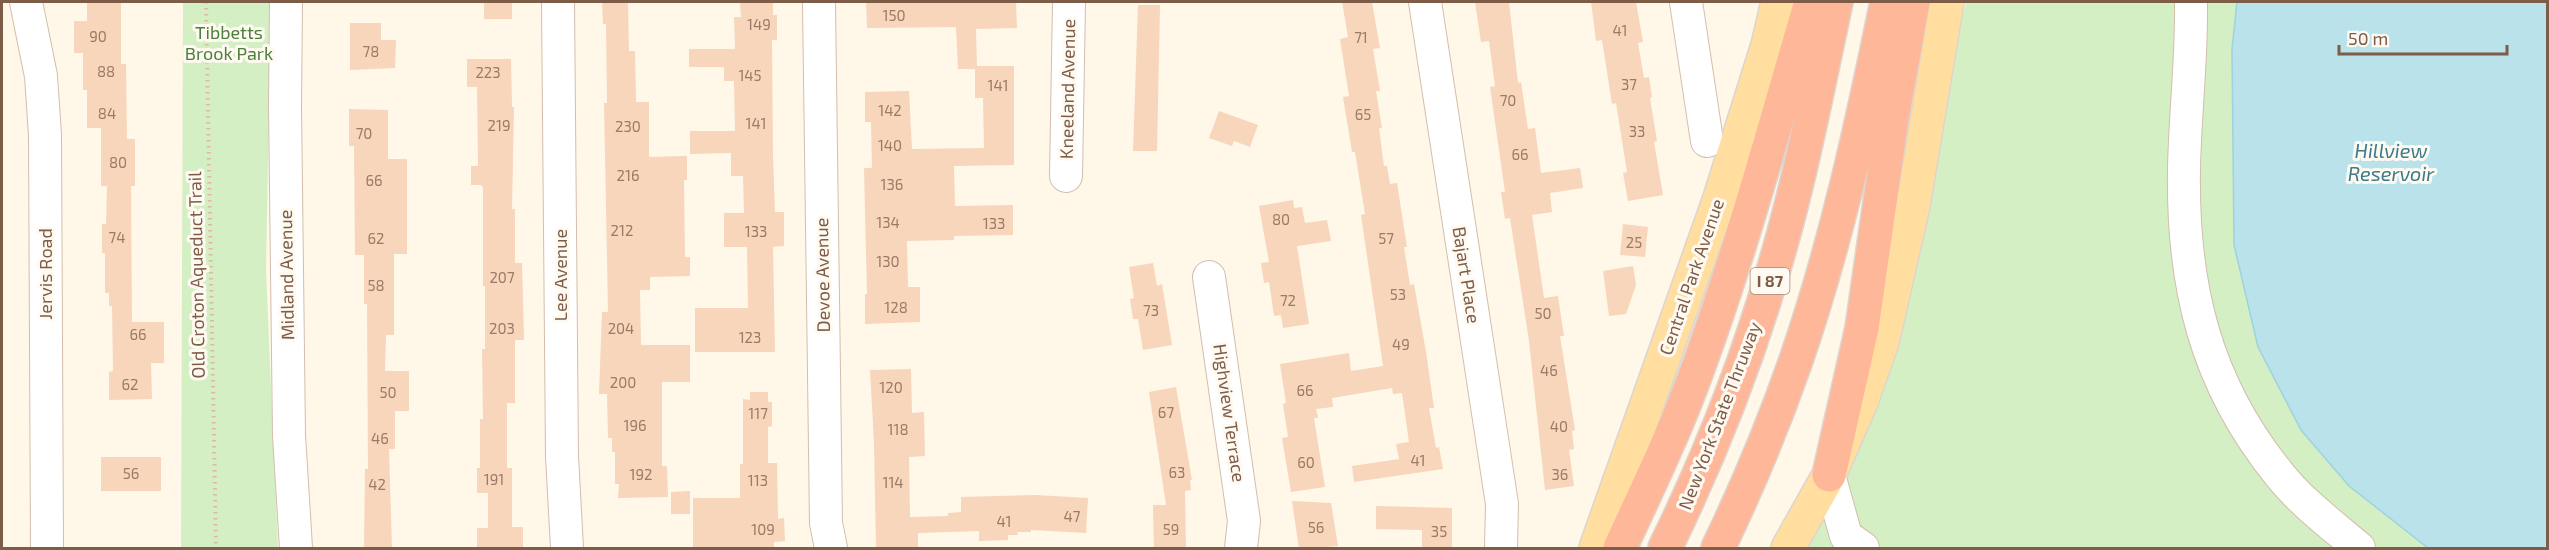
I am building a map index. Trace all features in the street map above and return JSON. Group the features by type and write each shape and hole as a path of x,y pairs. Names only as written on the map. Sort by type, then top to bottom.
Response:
{"highway":[{"path":"1620,549 1667,445 1698,368 1732,264 1811,2"},
{"name":"New York State Thruway","path":"1665,549 1721,423 1774,268 1801,166 1836,2"},
{"name":"I 87","path":"1718,549 1766,440 1795,364 1820,286 1847,185 1887,2"},
{"path":"1829,475 1862,328 1888,140 1913,2"}],"main road":[{"name":"Central Park Avenue","path":"1596,549 1720,198 1768,45 1778,2"},
{"path":"1788,549 1829,475 1861,402 1882,342 1913,206 1947,2"}],"street":[{"name":"Jervis Road","path":"26,2 41,76 45,135 47,549"},
{"name":"Midland Avenue","path":"286,2 289,435 296,549"},
{"name":"Lee Avenue","path":"558,2 562,456 567,549"},
{"name":"Devoe Avenue","path":"819,2 826,523 831,549"},
{"name":"Kneeland Avenue","path":"1066,176 1070,2"},
{"name":"Bajart Place","path":"1425,2 1502,504 1501,549"},
{"path":"1686,2 1707,141"},
{"path":"2191,2 2184,202 2186,245 2198,318 2222,387 2236,414 2256,443 2280,476 2359,549"},
{"name":"Highview Terrace","path":"1209,277 1244,521 1241,549"},
{"path":"1829,475 1855,543 1877,549"}],"path":[{"name":"Old Croton Aqueduct Trail","path":"206,2 216,549"}],"green space":[{"name":"Tibbetts Brook Park","path":"183,2 271,2 266,271 278,548 181,548"},
{"path":"1966,2 2237,2 2232,49 2234,245 2349,486 2428,548 1804,548 1879,376"}],"water":[{"name":"Hillview Reservoir","path":"2237,2 2547,2 2547,548 2428,548 2349,486 2301,430 2258,347 2234,245 2232,49"}],"building":[{"path":"87,2 121,2 121,64 126,64 127,139 135,139 135,186 131,186 132,322 164,322 164,363 151,363 152,399 109,400 109,372 113,371 112,306 109,306 109,293 105,293 105,253 102,253 102,224 106,224 107,186 101,186 101,128 87,128 87,90 83,90 83,53 74,53 74,21 87,21"},
{"path":"484,2 512,2 512,19 484,19"},
{"path":"602,2 628,2 629,51 635,51 636,102 649,102 649,157 687,156 687,180 684,180 685,257 690,257 690,276 650,277 650,290 640,290 641,345 690,345 690,382 662,382 662,466 667,466 668,497 618,498 619,484 615,484 615,452 612,452 612,438 608,438 607,394 599,394 602,312 608,312 604,103 607,103 606,24 603,24"},
{"path":"866,2 1016,2 1017,28 976,29 977,66 1014,66 1014,165 954,166 955,206 1013,205 1013,235 954,236 954,240 907,241 908,287 920,287 920,322 865,324 865,294 867,294 864,168 872,168 871,122 865,122 865,92 909,91 912,149 984,148 983,98 975,98 975,69 958,69 956,27 867,28"},
{"path":"1342,2 1372,2 1380,48 1373,49 1380,91 1376,91 1382,128 1379,128 1384,166 1387,166 1390,184 1397,183 1407,247 1404,247 1410,285 1414,284 1434,408 1429,408 1436,448 1439,447 1443,469 1354,482 1352,466 1399,459 1396,444 1409,442 1402,393 1393,394 1392,388 1332,398 1333,407 1316,409 1318,418 1314,418 1325,487 1291,492 1282,438 1288,437 1280,364 1349,353 1351,371 1383,366 1361,215 1365,214 1343,97 1349,96 1340,39 1348,37"},
{"path":"1475,2 1509,2 1518,83 1521,82 1528,129 1535,128 1541,173 1580,168 1583,188 1550,193 1552,212 1532,215 1544,298 1558,296 1564,336 1560,336 1575,430 1572,431 1574,449 1569,450 1574,486 1545,490 1529,341 1510,218 1505,219 1501,192 1505,192 1490,87 1495,86 1489,41 1481,42"},
{"path":"1591,2 1636,2 1643,42 1638,43 1644,78 1649,77 1657,141 1654,142 1663,195 1628,201 1623,173 1627,172 1616,103 1612,104 1602,40 1596,41"},
{"path":"740,3 773,3 773,15 777,15 777,40 772,40 773,157 775,212 784,212 784,246 773,247 775,352 695,352 695,308 748,308 747,247 724,247 724,213 744,213 743,176 731,176 731,153 690,154 690,131 735,131 734,81 724,81 724,67 689,67 689,49 735,49 734,17 741,17"},
{"path":"1138,5 1160,5 1157,151 1133,151"},
{"path":"350,23 381,23 381,40 396,40 395,68 350,70"},
{"path":"467,59 511,59 512,107 514,107 512,209 515,209 515,263 522,263 524,340 515,340 515,403 507,403 507,468 512,468 512,527 523,527 523,549 477,549 477,528 488,528 488,493 477,493 477,468 480,468 480,419 483,419 482,349 485,349 483,187 471,185 471,166 478,166 477,87 467,87"},
{"path":"349,109 388,110 388,159 407,159 407,254 394,254 394,335 386,335 385,371 409,371 409,411 395,411 395,449 389,449 392,549 364,549 365,469 368,469 367,304 364,304 364,255 355,255 354,146 349,146"},
{"path":"1219,111 1258,125 1250,147 1234,141 1232,146 1209,138"},
{"path":"1293,200 1294,208 1302,207 1305,223 1327,220 1331,241 1297,246 1309,324 1283,328 1281,315 1274,316 1269,282 1264,283 1261,263 1269,262 1259,206"},
{"path":"1623,224 1648,227 1645,257 1620,255"},
{"path":"1153,263 1157,286 1162,284 1172,345 1143,350 1138,319 1133,319 1130,299 1134,298 1129,267"},
{"path":"1633,266 1636,285 1626,314 1609,316 1603,271"},
{"path":"911,369 912,413 924,412 925,456 909,457 910,517 948,516 948,513 961,512 961,497 1036,495 1088,498 1086,533 1031,530 1031,532 1017,532 1018,535 1008,535 1008,540 979,541 979,531 918,533 918,549 876,549 870,370"},
{"path":"1176,387 1192,480 1190,480 1191,490 1185,491 1186,549 1154,549 1153,505 1166,505 1149,392"},
{"path":"750,392 768,392 768,402 772,402 772,426 768,427 768,463 777,463 778,519 784,518 785,541 774,542 774,549 693,549 693,498 740,498 740,464 743,464 743,399 750,400"},
{"path":"101,457 161,457 161,491 101,491"},
{"path":"690,491 690,514 671,514 671,492"},
{"path":"1292,501 1331,503 1338,546 1299,549"},
{"path":"1376,506 1452,508 1452,549 1422,549 1422,530 1376,529"}]}
